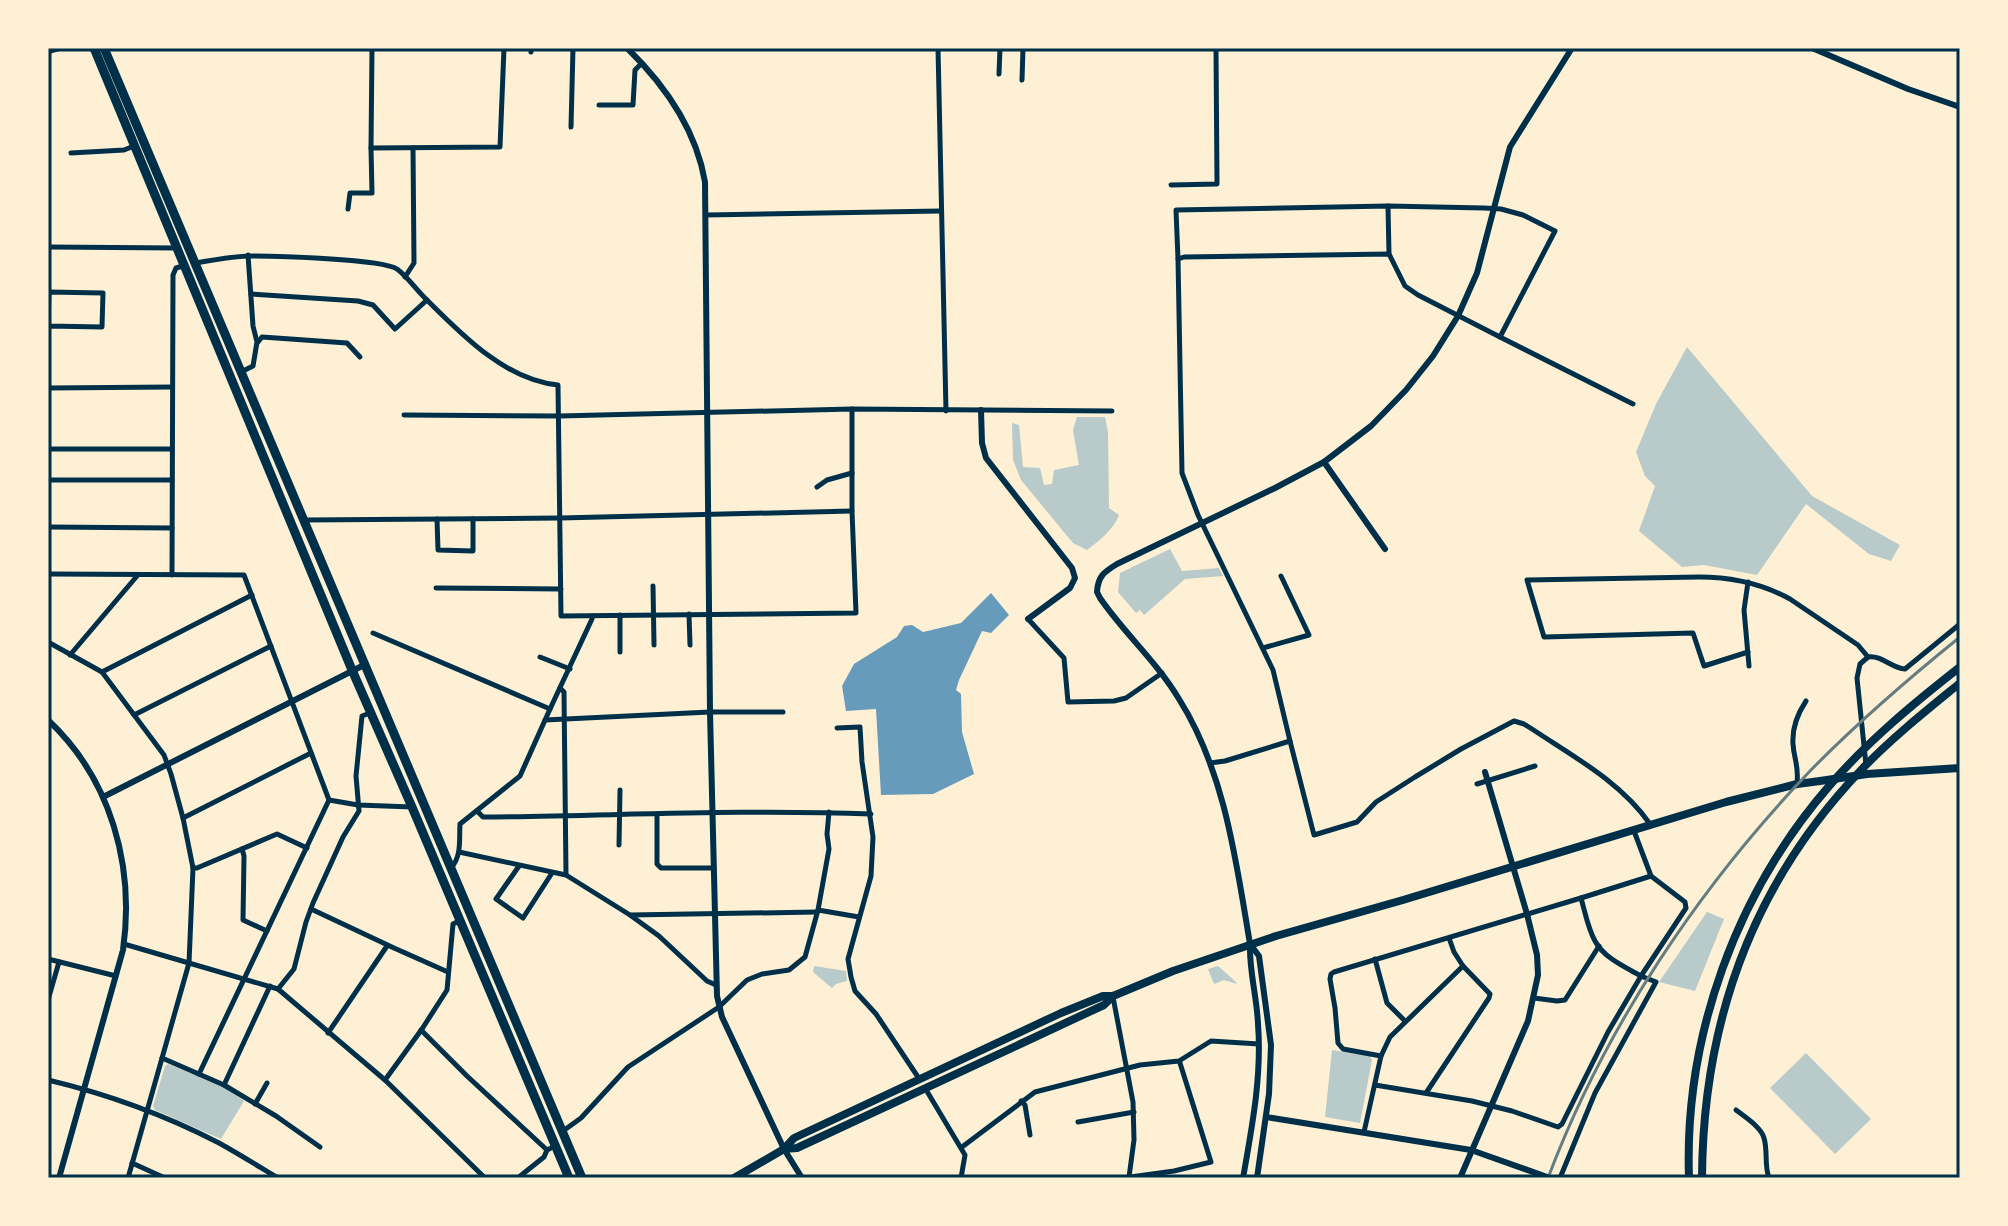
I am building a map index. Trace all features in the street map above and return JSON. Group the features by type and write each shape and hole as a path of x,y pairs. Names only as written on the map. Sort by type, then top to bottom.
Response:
{"highway":[{"path":"94,48 370,713 460,920 551,1148 569,1178"},
{"path":"104,48 582,1178"}],"main road":[{"path":"1689,1178 1692,1096 1710,1007 1728,952 1766,876 1828,787 1853,760 1960,667"},
{"path":"1702,1178 1708,1077 1722,1013 1741,956 1764,905 1799,847 1837,797 1892,739 1960,683"},
{"path":"734,1178 784,1149 797,1148 923,1084 1104,1005 1113,996 1250,944 1726,802 1797,784 1867,774 1960,768"}],"street":[{"path":"48,51 59,48"},
{"path":"348,209 350,193 372,193 372,48"},
{"path":"371,148 500,147 504,48"},
{"path":"571,127 573,48"},
{"path":"627,48 672,100 692,138 703,168 716,985 719,1007 784,1149 802,1178"},
{"path":"938,48 946,411"},
{"path":"999,74 1000,48"},
{"path":"1022,80 1023,48"},
{"path":"1171,185 1217,184 1216,48"},
{"path":"1243,1178 1254,1114 1259,1044 1249,960 1250,944 1224,806 1194,725 1162,673 1097,592 1100,577 1117,564 1324,462 1371,426 1400,397 1433,356 1458,316 1477,273 1510,147 1572,48"},
{"path":"1812,48 1908,89 1960,107"},
{"path":"599,105 633,105 635,70 642,63"},
{"path":"71,153 124,150 144,142"},
{"path":"405,277 414,263 413,148"},
{"path":"1388,206 1389,254 1405,286 1633,404"},
{"path":"1500,337 1555,231 1523,215 1494,209 1388,206 1176,210 1182,473 1202,523 1273,670 1314,835 1357,822 1376,802 1461,749 1514,721 1532,729 1615,786 1636,804 1650,825"},
{"path":"706,215 941,211"},
{"path":"48,247 177,248"},
{"path":"1178,259 1389,254"},
{"path":"241,372 253,366 257,342 248,255"},
{"path":"172,575 173,275 176,268 184,265 248,255 376,263 396,269 477,347 522,376 558,385 561,616 856,613 852,409"},
{"path":"49,292 103,293 102,327 48,328 49,292"},
{"path":"251,294 358,301 373,305 395,329 427,300"},
{"path":"257,342 262,337 347,343 360,357"},
{"path":"48,388 172,387"},
{"path":"404,415 559,416 852,409 1112,411"},
{"path":"981,410 982,443 986,458 1072,568 1075,578 1070,588 1028,619 1064,658 1068,702 1126,698 1162,673"},
{"path":"48,449 172,449"},
{"path":"1324,462 1385,549"},
{"path":"817,487 833,478 852,473"},
{"path":"48,480 172,480"},
{"path":"304,520 852,511"},
{"path":"437,518 438,550 473,551 473,519"},
{"path":"48,527 172,528"},
{"path":"48,574 244,575 329,800 199,1074"},
{"path":"70,655 138,575"},
{"path":"1263,648 1309,635 1281,576"},
{"path":"1748,652 1704,666 1693,633 1544,637 1527,580 1722,577 1748,582 1790,599 1858,645 1868,657"},
{"path":"1748,582 1744,610 1749,666"},
{"path":"653,586 654,645"},
{"path":"436,588 561,589"},
{"path":"102,672 252,595"},
{"path":"689,614 690,645"},
{"path":"620,615 620,652"},
{"path":"450,868 459,852 460,824 520,776 592,616"},
{"path":"1867,774 1857,678 1860,664 1874,656 1905,669 1960,624"},
{"path":"373,633 550,709"},
{"path":"48,642 102,672 164,755 183,818 193,868 189,963 128,1178"},
{"path":"134,715 271,646"},
{"path":"540,657 570,669"},
{"path":"103,797 364,665"},
{"path":"560,688 564,692 566,875"},
{"path":"1797,784 1798,767 1793,742 1798,712 1806,701"},
{"path":"545,720 710,712 783,712"},
{"path":"278,989 294,969 311,909 343,837 359,811 356,776 362,716 370,713"},
{"path":"48,720 91,773 116,830 124,868 126,922 116,976 59,1178"},
{"path":"837,728 860,727 873,837 871,876 848,959 851,977 855,991 876,1014 962,1147 965,1155 961,1178"},
{"path":"1210,763 1290,741"},
{"path":"183,818 311,753"},
{"path":"1477,784 1535,766"},
{"path":"1460,1178 1528,1021 1538,975 1537,955 1527,914 1485,772"},
{"path":"619,845 620,790"},
{"path":"329,800 358,805 412,807"},
{"path":"477,811 483,817 714,812 871,814"},
{"path":"562,1132 581,1118 628,1067 719,1007 747,980 789,970 805,957 829,849 829,812"},
{"path":"657,814 657,864 661,868 714,868"},
{"path":"1375,1085 1453,1097 1512,1111 1553,1127 1562,1124 1608,1032 1686,908 1685,902 1651,876 1634,830"},
{"path":"193,868 277,834 307,848"},
{"path":"242,849 243,920 267,931"},
{"path":"459,852 566,875 659,936 707,981 716,985"},
{"path":"519,866 496,899 523,918 552,873"},
{"path":"1381,1056 1343,1049 1338,1043 1330,979 1334,972 1651,876"},
{"path":"1560,1178 1595,1093 1656,982 1611,959 1599,946 1594,940 1581,898"},
{"path":"311,909 448,972"},
{"path":"630,915 817,911 859,917"},
{"path":"385,1080 447,990 453,924 460,920"},
{"path":"1426,1093 1489,998 1488,991 1463,966 1449,938"},
{"path":"124,944 278,989 385,1080 485,1178"},
{"path":"1250,944 1259,956 1268,1018 1270,1070 1257,1178"},
{"path":"328,1033 387,946"},
{"path":"1534,998 1565,1000 1599,946"},
{"path":"48,959 116,976"},
{"path":"1375,959 1387,1003 1405,1021"},
{"path":"48,1000 59,962"},
{"path":"1364,1132 1381,1056 1390,1037 1463,966"},
{"path":"224,1085 270,986"},
{"path":"1113,996 1134,1112 1134,1140 1127,1178 1180,1173 1211,1162 1180,1063"},
{"path":"421,1030 467,1076 551,1148 518,1178"},
{"path":"962,1147 1035,1092 1127,1068 1179,1061 1211,1041 1259,1044"},
{"path":"162,1058 224,1085 320,1147"},
{"path":"48,1080 146,1111 217,1142 278,1178"},
{"path":"255,1104 267,1083"},
{"path":"1021,1101 1025,1105 1030,1135"},
{"path":"1736,1110 1764,1137 1765,1169 1769,1178"},
{"path":"1078,1122 1134,1112"},
{"path":"1266,1117 1471,1150 1550,1178"},
{"path":"132,1163 165,1178"}],"shaded area":[{"path":"1687,347 1812,496 1900,545 1891,561 1869,554 1806,504 1757,575 1704,565 1682,567 1639,531 1655,486 1645,476 1636,452 1656,404"},
{"path":"1077,417 1105,417 1109,508 1119,515 1110,530 1087,550 1073,543 1021,480 1013,460 1012,423 1019,425 1023,467 1040,468 1044,485 1052,484 1054,470 1079,465 1073,430"},
{"path":"1170,549 1182,571 1219,568 1223,576 1185,579 1144,615 1140,610 1136,613 1118,592 1120,573"},
{"path":"1707,912 1724,919 1695,991 1659,982"},
{"path":"814,966 846,971 847,981 832,988 813,972"},
{"path":"1218,966 1237,984 1224,980 1214,984 1208,969"},
{"path":"1332,1050 1370,1056 1372,1060 1360,1123 1325,1117"},
{"path":"1806,1053 1871,1119 1835,1154 1770,1088"},
{"path":"168,1064 226,1088 244,1101 221,1139 155,1110 153,1106"}],"water":[{"path":"991,593 1009,615 991,633 982,631 956,690 961,694 962,732 974,774 933,794 881,795 876,709 846,711 842,686 854,664 897,637 904,626 912,625 923,632 961,623"}],"railway":[{"path":"1548,1178 1597,1067 1627,1013 1693,911 1730,862 1828,753 1960,637"}]}
